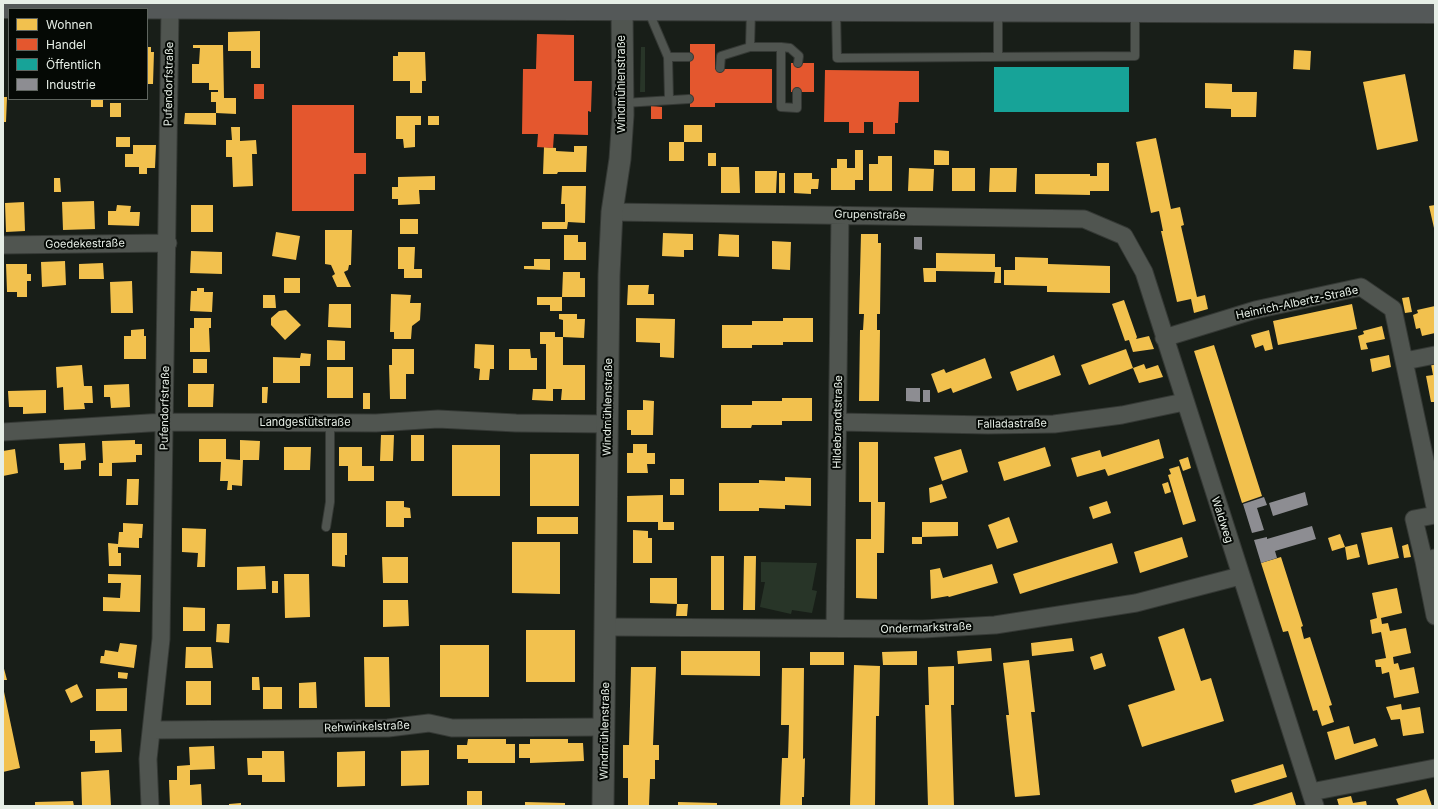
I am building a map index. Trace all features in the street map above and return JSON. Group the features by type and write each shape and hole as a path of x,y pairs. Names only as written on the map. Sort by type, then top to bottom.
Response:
{"main road":[{"path":"148,9 812,10 836,7 1058,7 1135,11 1371,7 1435,12"}],"street":[{"name":"Pufendorfstraße","path":"150,806 148,759 161,639 168,243 170,9"},
{"name":"Windmühlenstraße","path":"603,806 610,275 612,212 620,159 623,103 622,9"},
{"name":"Grupenstraße","path":"612,212 1084,219 1124,236"},
{"name":"Hildebrandtstraße","path":"835,628 839,422 840,215"},
{"name":"Waldweg","path":"1124,236 1144,272 1184,402 1313,799"},
{"name":"Goedekestraße","path":"3,246 168,243"},
{"name":"Heinrich-Albertz-Straße","path":"1164,338 1255,310 1361,287 1393,309 1435,507"},
{"path":"1405,361 1435,355"},
{"name":"Falladastraße","path":"839,422 988,425 1054,424 1122,415 1184,402"},
{"name":"Landgestütstraße","path":"3,432 165,422 330,424 376,423 438,418 516,424 608,424"},
{"path":"1435,515 1414,519 1429,559 1435,616"},
{"name":"Ondermarkstraße","path":"606,627 923,630 1002,624 1136,603 1240,576"},
{"name":"Rehwinkelstraße","path":"152,730 388,728 429,723 452,728 605,727"},
{"path":"1313,799 1435,768"}],"lane":[{"path":"836,7 837,58 1135,56 1135,11"},
{"path":"995,7 998,56"},
{"path":"648,10 668,57 670,99"},
{"path":"750,46 751,10"},
{"path":"720,68 718,56 750,46 790,48 799,56 798,63"},
{"path":"781,47 780,107 797,108 797,92"},
{"path":"668,57 689,57"},
{"path":"623,103 690,99"},
{"path":"326,527 330,502 330,424"}],"green space":[{"path":"641,47 645,47 645,92 640,92"},
{"path":"761,562 817,563 812,590 817,591 812,613 792,610 791,614 760,607 765,582 761,582"}],"building: Wohnen":[{"path":"260,31 260,68 251,68 251,51 228,51 228,32"},
{"path":"193,45 223,45 224,98 236,98 236,114 216,113 216,102 211,102 211,92 218,92 218,90 209,90 209,83 192,83 192,64 199,64 200,48 193,48"},
{"path":"148,47 151,47 151,52 154,52 153,84 148,84"},
{"path":"1294,50 1311,51 1310,70 1293,69"},
{"path":"398,52 425,52 426,81 422,81 422,93 410,93 410,81 393,81 393,56 398,56"},
{"path":"1405,74 1418,141 1377,150 1363,82"},
{"path":"1205,83 1232,84 1232,92 1257,92 1256,117 1231,117 1231,109 1205,108"},
{"path":"3,97 7,97 6,122 3,122"},
{"path":"91,100 103,100 103,107 91,107"},
{"path":"110,103 121,103 121,117 110,117"},
{"path":"185,113 216,113 216,125 184,124"},
{"path":"396,116 421,116 421,125 415,125 415,147 404,148 403,139 396,139"},
{"path":"428,116 439,116 439,125 428,125"},
{"path":"684,125 702,125 702,142 684,142"},
{"path":"231,127 240,127 240,141 256,140 257,154 252,154 253,186 233,187 232,157 226,157 226,140 232,140"},
{"path":"116,137 130,137 130,147 116,147"},
{"path":"1156,138 1171,209 1180,207 1184,225 1181,226 1197,297 1205,295 1208,309 1194,313 1191,299 1177,302 1161,231 1163,231 1159,211 1151,213 1136,142"},
{"path":"669,142 684,142 684,161 669,161"},
{"path":"133,145 156,145 155,168 147,168 147,174 139,174 139,167 125,167 125,154 133,154"},
{"path":"574,146 587,146 586,172 558,172 557,174 543,174 544,147 556,148 556,151 574,152"},
{"path":"855,150 863,150 863,180 855,180 855,190 831,190 831,168 837,168 837,159 847,159 847,168 855,168"},
{"path":"934,150 949,151 949,165 934,165"},
{"path":"708,153 716,153 716,166 708,166"},
{"path":"878,156 892,156 892,191 869,191 869,164 878,164"},
{"path":"1097,163 1109,163 1109,191 1090,191 1090,195 1035,194 1035,174 1090,174 1090,176 1097,176"},
{"path":"721,167 739,167 740,193 721,193"},
{"path":"909,168 934,169 933,191 908,191"},
{"path":"952,168 975,168 975,191 952,191"},
{"path":"990,168 1017,168 1016,192 989,192"},
{"path":"755,171 777,171 776,193 755,193"},
{"path":"779,173 785,173 785,193 779,193"},
{"path":"794,173 812,173 812,179 819,179 818,189 811,189 811,194 794,193"},
{"path":"435,176 435,190 419,190 420,204 398,205 398,199 392,199 392,187 398,187 398,177"},
{"path":"54,178 60,178 61,192 54,192"},
{"path":"562,186 586,186 585,223 568,222 567,229 542,229 542,222 565,222 565,204 561,204"},
{"path":"94,201 95,229 63,230 62,202"},
{"path":"24,202 25,231 6,232 5,203"},
{"path":"117,205 131,206 130,212 140,212 139,226 108,225 108,211 116,211"},
{"path":"191,205 213,205 213,232 191,232"},
{"path":"1435,205 1435,228 1434,228 1429,206"},
{"path":"400,219 418,219 418,234 400,234"},
{"path":"325,230 352,230 351,265 349,265 348,270 344,272 351,287 337,287 332,276 335,274 331,265 325,264"},
{"path":"276,232 300,236 296,260 272,256"},
{"path":"663,233 693,234 693,250 684,250 684,257 662,256"},
{"path":"719,234 739,235 739,257 718,256"},
{"path":"861,234 878,234 878,243 881,243 880,314 877,314 877,330 880,330 879,401 859,401 860,330 863,330 864,314 859,314"},
{"path":"564,235 578,235 578,242 586,242 586,260 564,260"},
{"path":"772,241 791,242 790,270 772,269"},
{"path":"398,247 415,247 414,269 422,269 422,278 404,278 404,269 398,269"},
{"path":"191,251 222,252 222,274 190,273"},
{"path":"936,253 995,254 995,267 1001,267 1001,283 994,283 995,272 936,271 936,282 924,282 923,268 936,268"},
{"path":"1015,257 1048,258 1048,264 1110,266 1110,293 1047,292 1047,286 1004,285 1004,270 1015,270"},
{"path":"534,259 550,259 550,270 524,269 524,266 534,266"},
{"path":"65,261 66,285 42,287 41,262"},
{"path":"103,263 104,279 79,279 79,264"},
{"path":"6,264 27,264 27,274 31,274 31,281 27,281 27,297 17,297 17,292 7,292"},
{"path":"563,272 580,272 580,278 585,278 585,297 562,297"},
{"path":"284,278 300,278 300,293 284,293"},
{"path":"132,281 133,313 111,313 110,282"},
{"path":"628,285 649,285 648,294 654,294 654,305 627,305"},
{"path":"197,288 204,288 204,292 213,292 212,312 190,311 191,291 197,291"},
{"path":"391,294 411,295 410,303 421,303 420,320 412,326 411,339 394,339 394,332 390,332"},
{"path":"263,295 275,295 276,308 263,308"},
{"path":"537,297 562,297 562,311 550,311 550,305 537,305"},
{"path":"1409,297 1412,312 1405,313 1402,298"},
{"path":"1124,300 1137,337 1136,339 1149,336 1154,349 1133,352 1129,340 1125,341 1112,304"},
{"path":"329,304 351,304 351,328 328,327"},
{"path":"1352,304 1357,329 1278,345 1273,321"},
{"path":"1435,306 1435,333 1422,336 1420,328 1416,329 1413,315 1418,313 1417,310"},
{"path":"286,310 301,325 285,340 271,325 271,318 279,311"},
{"path":"559,314 577,314 577,319 585,319 584,338 563,337 563,320 559,319"},
{"path":"194,318 211,318 211,328 209,328 210,352 190,352 190,328 194,328"},
{"path":"636,318 675,319 674,358 660,357 660,343 636,342"},
{"path":"783,318 813,318 813,342 783,342 783,345 752,345 752,348 722,348 722,325 752,325 752,321 783,321"},
{"path":"1382,326 1385,339 1366,343 1368,349 1361,350 1358,336 1364,334 1363,331"},
{"path":"144,329 144,336 146,336 146,359 124,359 124,336 131,336 131,330"},
{"path":"1269,330 1273,349 1265,351 1263,345 1255,348 1251,335"},
{"path":"540,332 555,332 555,337 563,337 563,365 585,365 585,400 561,400 562,389 553,389 553,401 532,400 533,389 546,389 546,344 540,344"},
{"path":"327,340 345,341 345,360 327,360"},
{"path":"475,344 494,345 494,369 490,369 489,380 479,380 480,369 474,368"},
{"path":"1214,345 1262,496 1242,503 1194,351"},
{"path":"392,349 414,349 414,374 406,374 406,399 390,399 389,365 392,365"},
{"path":"509,349 530,349 531,358 537,358 537,370 509,370"},
{"path":"1126,349 1133,368 1089,385 1081,365"},
{"path":"301,353 311,354 310,366 300,366 300,383 273,383 273,357 300,358"},
{"path":"1054,355 1061,375 1017,391 1010,372"},
{"path":"1389,355 1391,367 1372,372 1370,359"},
{"path":"985,358 992,378 953,393 951,388 938,393 931,374 944,369 946,373"},
{"path":"193,359 207,359 207,373 193,373"},
{"path":"1435,363 1435,402 1431,402 1426,376 1433,375 1431,364"},
{"path":"1144,364 1146,369 1158,365 1163,377 1139,383 1133,368"},
{"path":"82,365 84,386 92,386 93,403 84,403 85,409 64,410 63,387 57,388 56,367"},
{"path":"327,367 353,367 353,398 327,398"},
{"path":"129,384 130,407 111,408 110,397 104,397 104,385"},
{"path":"188,384 214,384 213,407 188,407"},
{"path":"262,387 268,387 267,403 262,403"},
{"path":"46,390 46,413 23,414 23,407 9,407 8,391"},
{"path":"363,393 370,393 370,409 363,409"},
{"path":"782,398 812,398 812,421 782,421 782,425 752,425 751,428 721,428 721,405 752,405 752,401 782,401"},
{"path":"643,400 654,401 653,435 631,435 631,430 627,430 627,410 643,410"},
{"path":"381,435 394,435 393,461 380,461"},
{"path":"411,435 424,435 424,461 411,461"},
{"path":"199,439 226,439 226,459 240,460 240,440 260,441 259,460 243,460 242,486 232,485 232,490 227,490 228,481 220,481 221,462 199,462"},
{"path":"1159,439 1164,458 1108,476 1105,469 1077,477 1071,458 1100,450 1102,457"},
{"path":"135,440 135,444 142,444 142,455 136,455 136,462 112,463 112,476 99,476 99,463 103,463 102,441"},
{"path":"859,442 878,442 878,502 885,502 884,553 877,553 877,599 856,598 856,539 871,539 871,502 859,502"},
{"path":"85,443 86,460 81,461 81,469 64,470 64,463 60,463 59,444"},
{"path":"633,444 647,444 647,453 655,453 655,464 647,464 648,473 627,473 627,453 633,453"},
{"path":"452,445 500,445 500,496 452,496"},
{"path":"284,447 311,447 310,470 284,470"},
{"path":"339,447 362,447 362,466 374,466 374,481 348,481 348,466 339,466"},
{"path":"1045,447 1051,466 1004,481 998,462"},
{"path":"15,449 18,473 3,476 3,451"},
{"path":"961,449 968,472 942,481 934,457"},
{"path":"530,454 579,454 579,506 530,506"},
{"path":"1188,457 1191,468 1183,471 1179,460"},
{"path":"1179,466 1196,521 1183,525 1168,475 1171,474 1169,469"},
{"path":"785,477 811,478 811,506 785,505 785,509 759,508 759,511 719,511 719,483 759,483 759,480 785,481"},
{"path":"127,479 139,479 138,505 126,505"},
{"path":"670,479 684,479 684,495 670,495"},
{"path":"1168,482 1171,492 1165,494 1162,484"},
{"path":"942,484 947,498 930,503 929,488"},
{"path":"663,495 663,522 674,522 674,530 658,530 658,522 627,522 627,496"},
{"path":"386,501 404,501 404,507 410,508 411,518 404,518 404,527 386,527"},
{"path":"1107,501 1111,513 1093,519 1089,507"},
{"path":"537,517 578,517 578,534 537,534"},
{"path":"1009,517 1018,542 997,549 988,525"},
{"path":"922,522 958,522 958,536 922,537"},
{"path":"123,523 143,524 142,538 139,538 139,548 118,547 118,553 121,553 121,566 109,566 108,543 118,544 119,532 123,532"},
{"path":"1392,527 1399,558 1368,565 1361,533"},
{"path":"182,528 206,529 205,567 197,567 198,553 182,552"},
{"path":"633,530 648,531 648,538 652,538 652,563 633,563"},
{"path":"332,533 347,533 347,555 345,555 345,567 332,566"},
{"path":"1340,534 1345,547 1332,551 1328,538"},
{"path":"912,537 922,537 922,544 912,544"},
{"path":"1182,537 1188,557 1140,573 1134,552"},
{"path":"512,542 560,542 560,594 512,593"},
{"path":"1112,543 1118,563 1020,594 1013,574"},
{"path":"1357,544 1360,557 1347,560 1345,547"},
{"path":"1408,544 1411,557 1404,558 1402,546"},
{"path":"711,556 724,556 724,610 711,610"},
{"path":"744,556 756,556 755,610 743,610"},
{"path":"382,557 408,557 408,583 383,583"},
{"path":"1281,557 1303,626 1301,627 1304,639 1310,637 1332,705 1329,706 1334,722 1322,726 1317,710 1313,711 1288,631 1283,632 1261,563"},
{"path":"992,564 998,583 949,597 931,599 930,570 940,568 943,578"},
{"path":"265,566 266,589 237,590 237,567"},
{"path":"108,574 141,575 140,612 103,611 103,597 120,598 121,583 108,583"},
{"path":"284,574 309,574 310,617 285,618"},
{"path":"650,578 677,578 677,604 650,603"},
{"path":"272,581 278,581 278,593 272,593"},
{"path":"1397,588 1402,613 1381,618 1382,624 1388,623 1390,631 1406,628 1411,653 1393,657 1394,664 1398,663 1400,670 1414,667 1419,693 1394,698 1389,672 1382,674 1381,667 1376,667 1375,660 1386,658 1381,632 1372,634 1370,620 1377,618 1372,593"},
{"path":"383,600 408,600 409,626 383,627"},
{"path":"677,604 688,604 687,616 676,616"},
{"path":"183,607 205,608 205,631 183,631"},
{"path":"217,624 230,624 229,643 216,642"},
{"path":"1184,628 1201,681 1211,678 1224,721 1142,747 1128,705 1175,690 1158,637"},
{"path":"526,630 575,630 575,682 526,682"},
{"path":"1072,638 1074,651 1032,656 1031,643"},
{"path":"120,643 137,645 134,668 100,663 101,656 104,656 105,650 118,652"},
{"path":"440,645 489,645 489,697 440,697"},
{"path":"186,647 211,647 213,668 185,668"},
{"path":"991,648 992,661 958,664 957,651"},
{"path":"681,651 760,651 760,676 681,675"},
{"path":"917,651 917,665 883,665 882,652"},
{"path":"810,652 844,652 844,665 810,665"},
{"path":"1102,653 1106,666 1094,670 1090,657"},
{"path":"364,657 389,657 390,707 365,707"},
{"path":"1029,660 1035,712 1031,712 1040,795 1015,797 1006,715 1009,715 1003,663"},
{"path":"3,665 7,680 3,680"},
{"path":"854,665 880,666 879,716 876,716 875,806 850,806"},
{"path":"954,666 954,705 951,705 954,806 928,806 925,705 929,705 928,667"},
{"path":"631,667 656,667 653,745 659,745 659,760 655,760 655,779 650,779 649,806 628,806 628,778 623,778 623,745 629,745"},
{"path":"782,668 804,668 803,759 805,758 804,797 802,797 802,806 780,806 782,758 788,758 789,725 781,725"},
{"path":"118,672 128,673 127,679 118,678"},
{"path":"252,677 259,677 260,690 252,690"},
{"path":"186,681 211,681 211,705 186,705"},
{"path":"316,682 317,708 299,708 299,683"},
{"path":"77,684 83,697 71,703 65,690"},
{"path":"3,687 20,768 3,772"},
{"path":"263,687 282,687 282,709 263,709"},
{"path":"127,688 127,711 96,711 96,689"},
{"path":"1401,704 1402,710 1420,707 1424,733 1403,736 1400,719 1391,720 1386,707"},
{"path":"1349,726 1354,744 1375,738 1378,746 1335,760 1327,732"},
{"path":"121,729 122,752 95,753 95,741 90,741 90,730"},
{"path":"468,739 506,739 506,744 515,744 515,763 468,763 468,759 457,759 457,745 467,745"},
{"path":"530,739 568,739 568,743 583,743 584,761 530,763 530,758 519,758 519,744 530,744"},
{"path":"214,746 215,769 190,770 190,785 201,784 202,806 170,806 169,780 177,780 177,766 190,765 189,747"},
{"path":"429,750 429,785 401,786 401,751"},
{"path":"262,751 284,751 285,782 262,782 262,775 248,775 247,758 262,758"},
{"path":"365,751 365,786 337,787 337,752"},
{"path":"1283,764 1287,777 1235,793 1231,780"},
{"path":"109,770 111,806 82,806 81,772"},
{"path":"1426,789 1432,806 1399,806 1396,799"},
{"path":"467,791 482,791 482,806 467,806"},
{"path":"1292,792 1296,805 1249,806"},
{"path":"1351,796 1353,803 1366,801 1367,806 1339,806 1337,799"},
{"path":"73,801 74,806 35,806 35,802"},
{"path":"525,802 565,803 565,806 525,806"},
{"path":"678,802 717,803 717,806 678,806"},
{"path":"241,803 241,806 229,806 229,804"}],"building: Handel":[{"path":"537,34 574,35 574,81 592,81 591,112 588,111 588,135 554,134 553,148 537,147 538,134 522,134 523,69 536,69"},
{"path":"690,44 715,44 715,69 772,69 772,103 715,103 715,107 690,107"},
{"path":"791,63 814,63 814,92 791,92"},
{"path":"825,70 919,71 919,102 899,102 898,123 895,123 895,134 873,134 873,122 864,122 864,133 849,133 849,122 824,122"},
{"path":"254,84 264,84 264,99 254,99"},
{"path":"292,105 354,105 354,153 366,153 366,174 354,174 354,211 292,211"},
{"path":"651,106 662,107 662,119 651,119"}],"building: Öffentlich":[{"path":"994,67 1129,67 1129,112 994,112"}],"building: Industrie":[{"path":"914,237 922,237 922,250 914,249"},
{"path":"906,388 920,388 920,402 906,401"},
{"path":"923,390 930,390 930,402 923,402"},
{"path":"1305,492 1308,505 1273,516 1269,503"},
{"path":"1264,497 1267,505 1257,508 1264,530 1252,533 1243,504"},
{"path":"1312,526 1316,539 1275,551 1277,558 1261,563 1254,540 1267,537 1267,539"}]}
